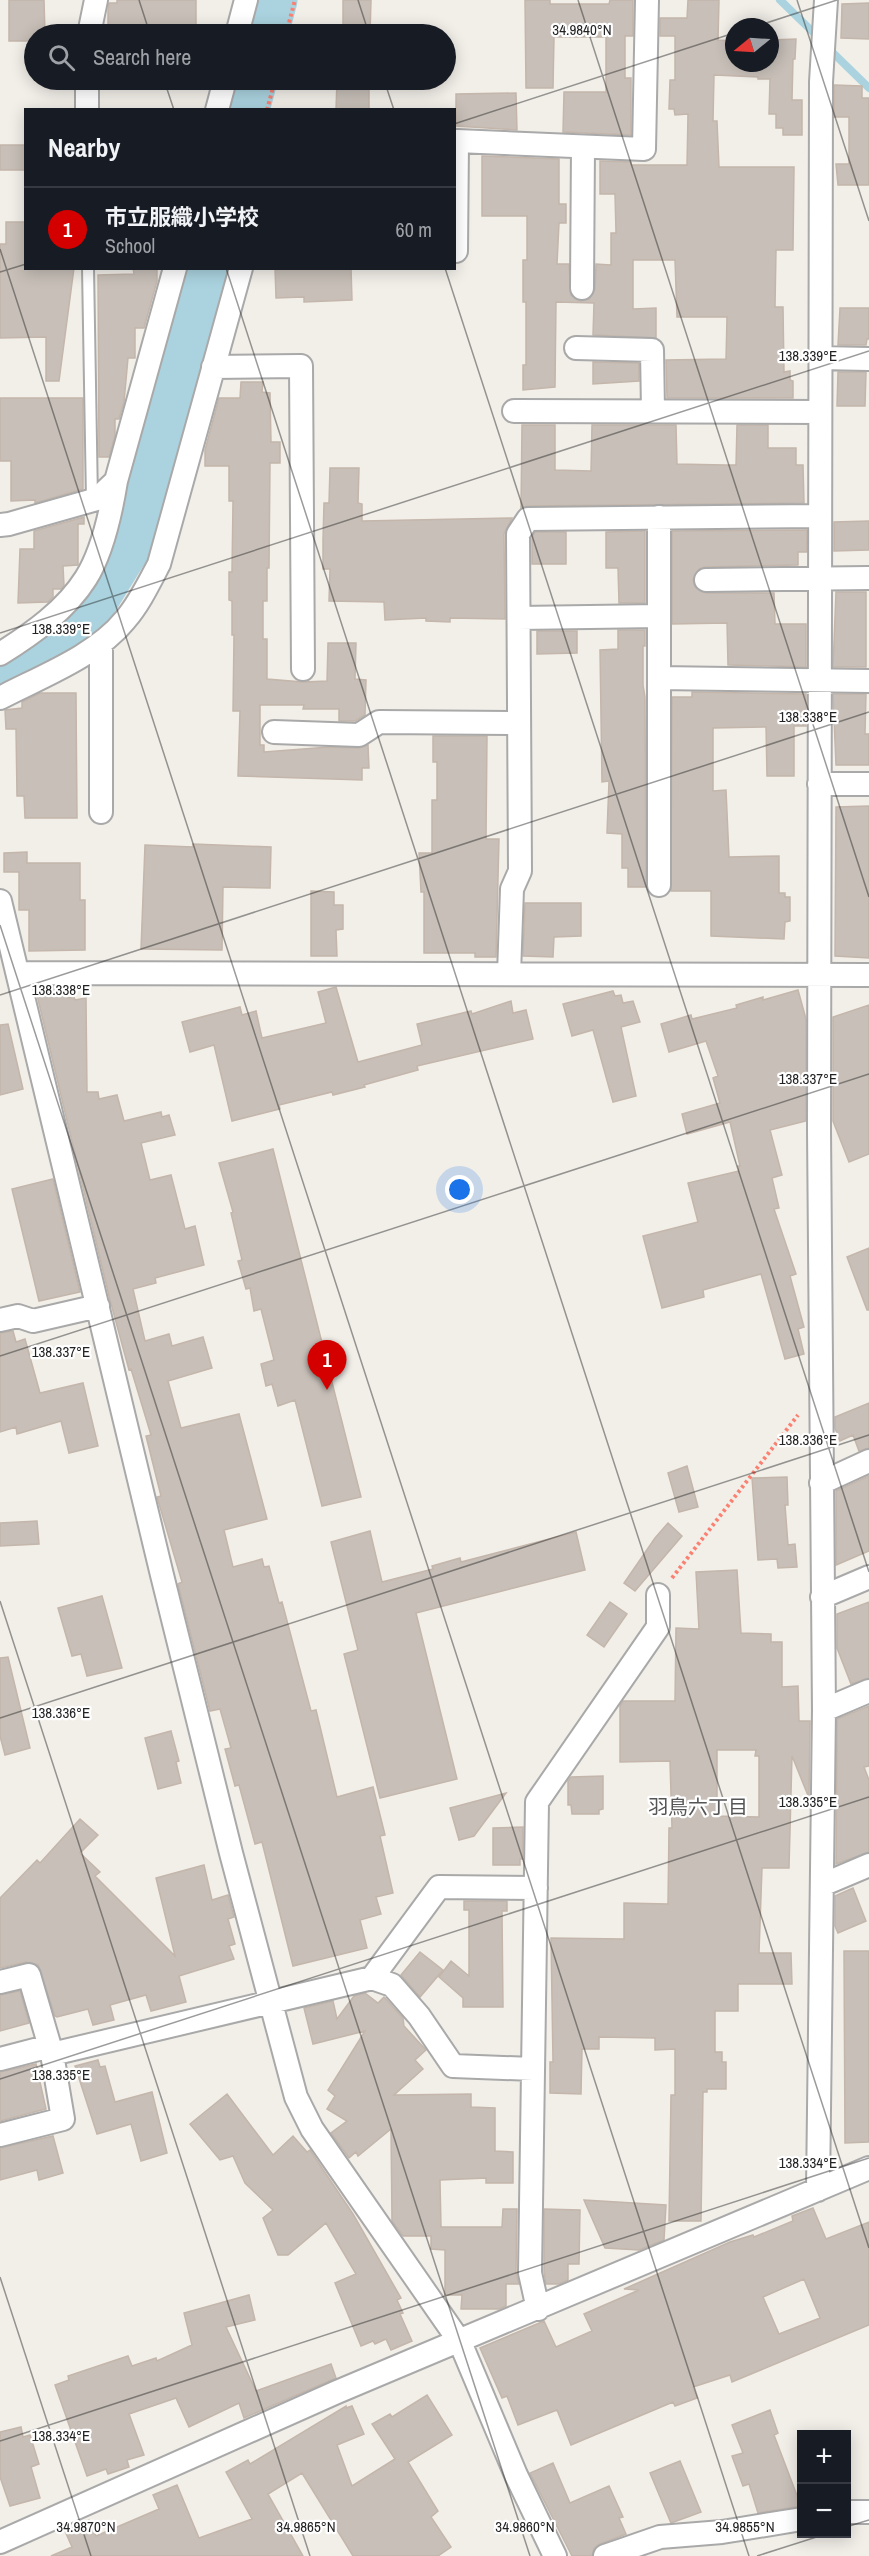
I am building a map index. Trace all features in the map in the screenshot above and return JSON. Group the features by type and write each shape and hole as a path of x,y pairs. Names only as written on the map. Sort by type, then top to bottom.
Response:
{"street":[{"path":"91,24 96,0"},
{"path":"240,24 246,0"},
{"path":"456,251 457,141 644,150 646,0"},
{"path":"818,2190 824,1710 819,975 821,62 826,0"},
{"path":"87,90 87,108"},
{"path":"218,108 222,90"},
{"path":"582,288 583,147"},
{"path":"0,654 59,611 86,577 100,544 174,270"},
{"path":"0,698 101,644 126,620 159,564 240,270"},
{"path":"576,348 652,350 653,411"},
{"path":"820,358 869,358"},
{"path":"213,367 301,366 303,669"},
{"path":"514,411 820,412"},
{"path":"0,525 97,499 116,481"},
{"path":"508,974 512,890 520,871 518,534 528,519 820,516"},
{"path":"659,517 659,885"},
{"path":"706,580 869,578"},
{"path":"519,618 659,616"},
{"path":"101,644 101,812"},
{"path":"659,678 869,681"},
{"path":"274,732 359,735 379,722 519,723"},
{"path":"819,784 869,784"},
{"path":"0,901 11,965 98,1306 205,1749 296,2097 312,2129 460,2342 516,2475 555,2556"},
{"path":"11,965 508,974 869,975"},
{"path":"0,1320 18,1316 33,1320 98,1306"},
{"path":"821,1483 869,1461"},
{"path":"822,1597 869,1577"},
{"path":"538,2309 530,2273 537,1802 658,1627 658,1595"},
{"path":"824,1710 869,1691"},
{"path":"822,1885 869,1865"},
{"path":"372,1978 439,1887 536,1888"},
{"path":"0,1982 29,1975 51,2050 63,2119 0,2136"},
{"path":"0,2059 51,2050 372,1978 392,1985 419,2016 453,2066 533,2068"},
{"path":"0,2542 337,2392 869,2168"},
{"path":"851,2512 869,2512"},
{"path":"605,2556 660,2536 722,2532 797,2520"}],"lane":[{"path":"88,270 92,500"}],"path":[{"path":"289,24 295,0"},
{"path":"267,108 272,90"},
{"path":"658,1595 820,1386"}],"building":[{"path":"9,0 44,0 45,24 24,24 24,41 9,41"},
{"path":"117,0 196,0 196,24 108,24 109,3 117,3"},
{"path":"343,0 371,0 370,24 343,24"},
{"path":"525,0 550,0 550,4 609,4 610,0 633,0 633,36 625,36 625,78 631,78 631,135 563,132 564,92 606,92 606,37 554,37 553,88 526,88"},
{"path":"688,0 719,0 718,40 725,40 725,72 779,72 779,40 796,39 792,100 802,100 802,135 783,135 783,128 776,128 776,114 769,114 770,79 758,79 758,77 714,75 713,121 717,121 719,167 794,167 793,250 776,250 775,307 783,307 784,372 790,371 790,380 793,381 793,398 667,398 666,360 726,359 727,317 677,317 675,260 633,260 633,309 656,308 656,338 593,335 594,303 556,302 555,387 523,390 523,365 526,365 526,302 523,302 523,260 527,260 527,216 482,216 482,156 559,159 559,204 566,204 566,223 559,223 557,264 569,264 571,295 581,301 589,299 595,289 596,264 611,265 611,233 616,233 615,194 600,194 600,161 631,162 631,165 687,165 688,114 675,115 674,109 669,109 670,80 675,80 675,36 660,36 660,18 687,18"},
{"path":"869,3 869,39 841,38 842,4"},
{"path":"834,85 862,86 862,98 869,98 869,185 838,185 836,164 849,164 849,117 834,117"},
{"path":"337,90 369,90 369,108 336,108"},
{"path":"516,93 517,130 456,126 456,94"},
{"path":"0,145 24,145 24,170 0,170"},
{"path":"6,222 24,222 24,270 74,270 59,381 46,381 46,337 0,338 0,244 6,244"},
{"path":"133,270 157,270 157,281 144,328 135,328 135,358 128,358 124,402 119,419 115,419 115,436 109,457 99,457 98,275 134,274"},
{"path":"275,270 351,270 352,300 304,302 304,297 276,298"},
{"path":"840,308 869,308 869,339 866,345 838,345"},
{"path":"593,362 639,363 639,381 593,384"},
{"path":"838,372 866,372 865,406 837,406"},
{"path":"241,382 263,382 262,392 270,393 271,442 280,442 280,463 270,463 269,568 267,568 267,601 263,601 263,639 267,639 267,679 327,681 328,643 356,643 355,679 366,680 365,715 355,721 339,721 339,709 303,709 304,705 260,705 260,745 264,745 264,752 329,747 359,748 368,745 369,768 362,768 362,780 238,776 240,711 233,711 234,635 232,635 232,601 229,600 229,572 232,572 233,501 229,501 229,466 205,466 205,450 219,398 240,398"},
{"path":"0,398 83,398 83,489 35,503 35,500 11,501 11,461 0,461"},
{"path":"522,425 555,425 555,470 591,471 592,425 676,425 677,464 736,465 737,425 768,425 768,448 796,448 796,465 803,465 804,503 528,506 521,508"},
{"path":"330,468 359,468 358,503 362,504 362,521 512,518 504,534 505,619 450,618 450,622 426,621 426,618 385,620 384,602 329,601 330,569 323,569 323,539 324,503 329,503"},
{"path":"84,517 84,524 78,524 78,565 63,566 64,586 61,589 53,589 53,597 48,602 18,603 20,549 34,549 34,531"},
{"path":"869,521 869,550 834,551 834,522"},
{"path":"807,530 807,552 798,552 798,565 705,567 699,569 693,580 695,587 706,593 774,593 775,624 806,624 806,667 728,665 727,623 672,624 672,531"},
{"path":"645,531 645,603 619,603 618,568 606,568 606,532"},
{"path":"535,532 566,532 566,564 532,564 532,538"},
{"path":"836,592 866,592 866,667 833,667"},
{"path":"618,630 645,630 643,685 645,697 646,887 628,887 628,868 622,868 622,834 607,833 609,781 602,782 600,650 618,649"},
{"path":"537,631 577,631 577,653 537,654"},
{"path":"692,692 806,694 806,726 794,726 794,776 767,776 766,727 713,728 713,791 726,790 729,857 779,856 779,893 785,893 785,897 790,897 790,921 785,922 784,939 711,936 711,891 671,891 672,697 692,697"},
{"path":"40,693 76,693 77,818 25,818 24,796 17,796 16,729 6,729 5,710 22,708 22,702"},
{"path":"833,694 866,694 865,734 869,734 869,765 836,765"},
{"path":"433,736 487,736 486,839 499,839 496,957 475,957 475,953 424,953 424,892 421,892 419,853 432,853 432,800 437,800 437,762 433,762"},
{"path":"869,806 869,958 835,956 836,807"},
{"path":"193,844 271,847 270,888 223,887 222,950 141,949 145,845 193,847"},
{"path":"27,852 27,863 80,863 80,900 85,900 85,950 29,951 29,910 19,910 19,872 4,872 4,853"},
{"path":"311,891 334,892 334,905 343,905 343,929 336,930 337,956 311,956"},
{"path":"525,903 581,903 581,936 554,937 553,957 523,956"},
{"path":"65,987 68,998 74,997 75,1000 86,998 87,1092 98,1092 99,1099 117,1095 124,1121 161,1112 162,1117 169,1115 175,1135 141,1143 150,1180 171,1175 185,1229 195,1226 204,1265 155,1278 156,1283 133,1289 145,1341 169,1334 172,1346 203,1337 212,1368 168,1381 181,1428 239,1414 267,1519 224,1530 233,1567 262,1559 264,1567 269,1566 279,1603 282,1602 311,1711 316,1710 337,1797 373,1787 385,1835 380,1836 393,1893 376,1897 381,1914 360,1920 367,1948 293,1966 262,1842 255,1844 239,1785 235,1786 225,1749 231,1748 220,1709 210,1711 178,1584 182,1582 157,1497 161,1496 146,1436 151,1435 131,1369 129,1370 110,1300 36,991"},
{"path":"336,987 358,1062 422,1045 417,1024 471,1011 472,1014 511,1001 513,1013 526,1010 533,1039 417,1066 418,1070 364,1085 365,1087 333,1095 332,1092 279,1105 280,1109 232,1121 214,1045 190,1052 182,1022 240,1007 242,1015 256,1011 262,1038 326,1023 318,992"},
{"path":"798,990 806,1019 806,1121 770,1130 782,1175 772,1178 779,1208 774,1209 796,1274 790,1276 804,1327 798,1329 804,1354 785,1359 761,1274 703,1290 704,1297 662,1308 643,1236 698,1222 688,1183 739,1171 738,1166 740,1166 730,1122 687,1134 682,1114 720,1103 713,1078 718,1076 706,1041 669,1052 661,1024 691,1015 692,1019 737,1008 736,1005 763,997 763,1000"},
{"path":"613,991 615,996 621,995 623,1003 633,1001 640,1022 621,1027 636,1096 613,1102 593,1030 572,1036 563,1004"},
{"path":"869,1005 869,1154 849,1162 833,1121 833,1017"},
{"path":"8,1024 23,1089 0,1095 0,1025"},
{"path":"273,1149 361,1497 322,1506 295,1400 278,1406 272,1384 266,1386 261,1364 274,1360 261,1309 254,1311 250,1288 246,1289 238,1261 242,1260 231,1213 233,1212 219,1163"},
{"path":"53,1179 80,1292 39,1301 12,1189"},
{"path":"869,1248 869,1310 867,1310 847,1257"},
{"path":"13,1331 16,1342 25,1339 40,1393 83,1383 98,1446 69,1453 61,1421 17,1434 16,1427 0,1432 0,1333"},
{"path":"869,1403 869,1448 859,1451 853,1435 840,1441 835,1428 835,1417"},
{"path":"687,1466 698,1507 679,1512 668,1473"},
{"path":"869,1476 869,1551 836,1565 836,1491"},
{"path":"787,1477 788,1505 785,1505 788,1545 795,1544 797,1567 778,1568 777,1559 758,1560 752,1478"},
{"path":"37,1521 39,1544 0,1546 0,1523"},
{"path":"668,1523 682,1536 635,1591 624,1583"},
{"path":"370,1531 382,1582 433,1569 432,1566 460,1558 461,1562 576,1532 585,1570 416,1613 457,1779 380,1798 344,1654 358,1650 331,1542"},
{"path":"737,1570 741,1633 771,1634 771,1642 782,1642 782,1687 798,1686 799,1721 810,1721 809,1798 792,1756 789,1868 762,1868 759,1953 791,1953 792,1984 738,1984 738,2011 715,2011 715,2052 722,2052 722,2062 726,2062 726,2089 707,2089 707,2092 703,2092 701,2221 669,2221 671,2095 675,2095 675,2049 655,2050 655,2038 599,2037 599,2049 582,2049 581,2094 550,2093 550,2062 553,2062 551,1938 624,1939 624,1903 668,1904 669,1828 672,1828 670,1761 620,1762 620,1706 623,1701 675,1701 676,1628 699,1629 696,1572","holes":["717,1750 756,1750 755,1756 759,1756 759,1817 717,1816"]},
{"path":"102,1596 122,1668 87,1676 81,1654 72,1656 58,1608"},
{"path":"610,1602 627,1614 604,1647 587,1635"},
{"path":"869,1602 869,1678 851,1684 837,1648 837,1614"},
{"path":"8,1657 30,1748 5,1755 0,1736 0,1658"},
{"path":"869,1706 869,1766 864,1767 869,1780 869,1852 836,1864 837,1719"},
{"path":"171,1731 179,1761 176,1762 181,1783 158,1789 145,1738"},
{"path":"603,1776 603,1809 599,1810 599,1814 572,1814 571,1805 568,1805 568,1781 571,1777"},
{"path":"506,1793 474,1836 459,1840 450,1808"},
{"path":"80,1819 98,1835 80,1853 100,1872 95,1876 175,1956 156,1878 204,1865 212,1900 228,1895 234,1917 228,1919 235,1944 229,1946 234,1959 179,1976 186,2002 151,2011 146,1995 110,2005 114,2020 93,2025 88,2009 55,2016 38,1965 26,1962 0,1968 0,1898 37,1860 40,1863"},
{"path":"523,1827 523,1859 520,1859 520,1865 493,1865 493,1828"},
{"path":"853,1888 866,1921 838,1933 835,1926 835,1896"},
{"path":"464,1901 507,1901 507,1911 502,1911 503,2007 463,2007 463,1998 439,1977 451,1961 469,1976 469,1910 464,1910"},
{"path":"844,1951 869,1951 869,2142 845,2143"},
{"path":"420,1952 443,1970 420,1997 401,1975"},
{"path":"20,1991 29,2023 0,2031 0,1995"},
{"path":"365,1993 378,2003 384,1997 403,2018 404,2026 426,2050 415,2060 423,2069 394,2095 471,2094 471,2107 495,2108 495,2151 513,2152 513,2183 486,2183 486,2178 440,2180 441,2227 502,2227 503,2209 517,2209 516,2273 519,2284 506,2284 506,2306 499,2309 461,2309 462,2295 445,2295 445,2250 431,2249 431,2236 403,2236 392,2221 391,2129 358,2156 356,2152 349,2158 331,2133 347,2121 327,2109 335,2096 328,2090 365,2031 313,2044 304,2008 333,2001 337,2019 354,1996"},
{"path":"98,2060 100,2067 105,2066 115,2102 152,2092 167,2153 141,2161 131,2124 97,2134 75,2066"},
{"path":"36,2064 46,2109 0,2121 0,2072"},
{"path":"227,2094 273,2155 293,2136 307,2152 310,2150 353,2214 401,2298 397,2300 403,2313 400,2314 412,2341 391,2350 386,2339 375,2344 373,2341 361,2346 335,2283 356,2274 326,2223 288,2255 278,2255 263,2218 273,2210 245,2183 233,2156 220,2160 190,2124"},
{"path":"53,2136 63,2173 39,2180 37,2170 0,2180 0,2148"},
{"path":"584,2200 666,2205 664,2240 639,2250 605,2248"},
{"path":"813,2208 826,2239 869,2222 869,2325 732,2382 730,2375 693,2387 697,2398 675,2406 673,2402 571,2445 557,2410 518,2425 507,2396 502,2398 480,2348 544,2321 556,2347 592,2331 584,2314 639,2290 624,2289 730,2242 753,2235 754,2237 793,2221 792,2216","holes":["804,2279 820,2318 779,2334 763,2297"]},
{"path":"544,2209 580,2210 579,2264 568,2264 568,2280 559,2284 546,2284"},
{"path":"249,2295 255,2320 226,2327 256,2391 331,2364 336,2378 244,2418 239,2403 189,2427 176,2398 129,2414 144,2455 127,2460 129,2467 108,2474 106,2469 87,2476 55,2385 69,2380 68,2376 128,2356 132,2366 156,2358 157,2361 192,2345 184,2313"},
{"path":"427,2395 452,2435 408,2462 438,2511 431,2517 451,2547 438,2556 353,2556 302,2473 268,2494 303,2556 51,2556 72,2547 65,2531 89,2520 96,2536 159,2509 153,2495 177,2485 199,2538 252,2519 226,2472 248,2460 250,2464 346,2406 346,2408 352,2406 364,2434 337,2445 352,2486 395,2459 372,2424 390,2414 392,2417"},
{"path":"770,2410 778,2433 774,2435 797,2495 797,2507 758,2513 749,2484 743,2486 732,2456 743,2453 732,2425"},
{"path":"21,2427 23,2437 30,2435 39,2464 31,2467 40,2498 10,2506 0,2477 0,2432"},
{"path":"680,2461 701,2512 671,2523 650,2473"},
{"path":"553,2463 570,2503 609,2486 623,2517 619,2518 626,2534 600,2544 594,2548 592,2556 572,2556 530,2473"}],"waterway":[{"path":"269,24 275,0"},
{"path":"780,0 819,38"},
{"path":"827,47 869,88"},
{"path":"248,108 252,90"},
{"path":"0,678 46,647 96,600 139,530 205,270"}],"place":[{"name":"市立服織小学校","path":"327,1390"}],"district":[{"name":"羽鳥六丁目","path":"698,1807"}]}
